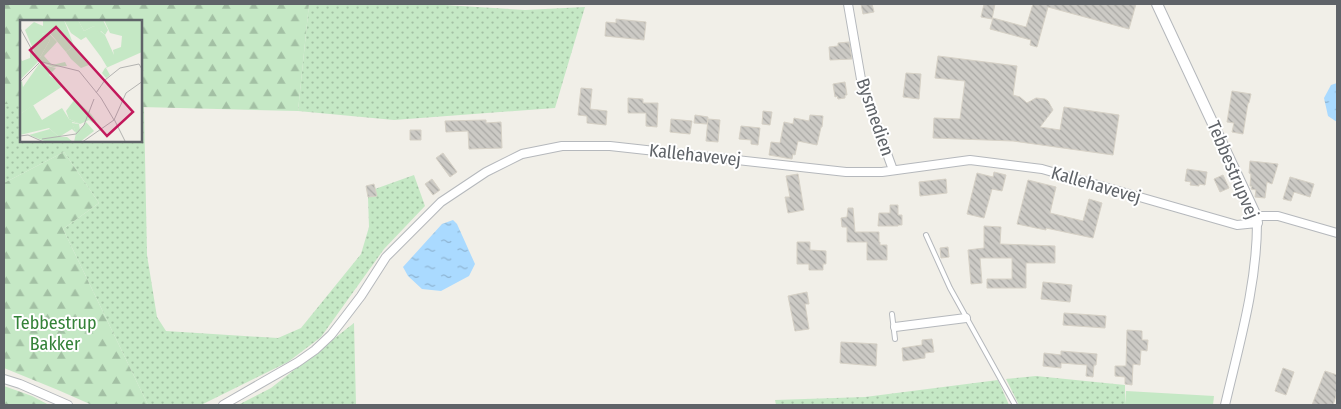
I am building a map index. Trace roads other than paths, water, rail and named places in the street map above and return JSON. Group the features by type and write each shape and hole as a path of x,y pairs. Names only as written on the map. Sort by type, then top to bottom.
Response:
{"street":[{"name":"Bysmedien","path":"848,4 862,85 893,170"},
{"name":"Tebbestrupvej","path":"1156,4 1256,220 1257,249 1250,298 1225,405"},
{"name":"Kallehavevej","path":"223,405 298,362 315,350 331,335 345,317 386,257 441,202 486,172 522,154 562,146 610,146 846,172 882,172 970,160 1042,169 1237,225 1278,216 1337,233"},
{"path":"894,327 966,318"},
{"path":"4,379 68,405"}],"lane":[{"path":"926,235 950,288 1015,405"},
{"path":"892,314 896,340"}],"water":[{"path":"1337,83 1337,122 1328,116 1324,98 1331,85"},
{"path":"453,220 457,224 475,264 469,276 441,291 422,289 408,276 403,267 442,224"}],"park label":[{"name":"Tebbestrup Bakker","path":"55,333"}]}
